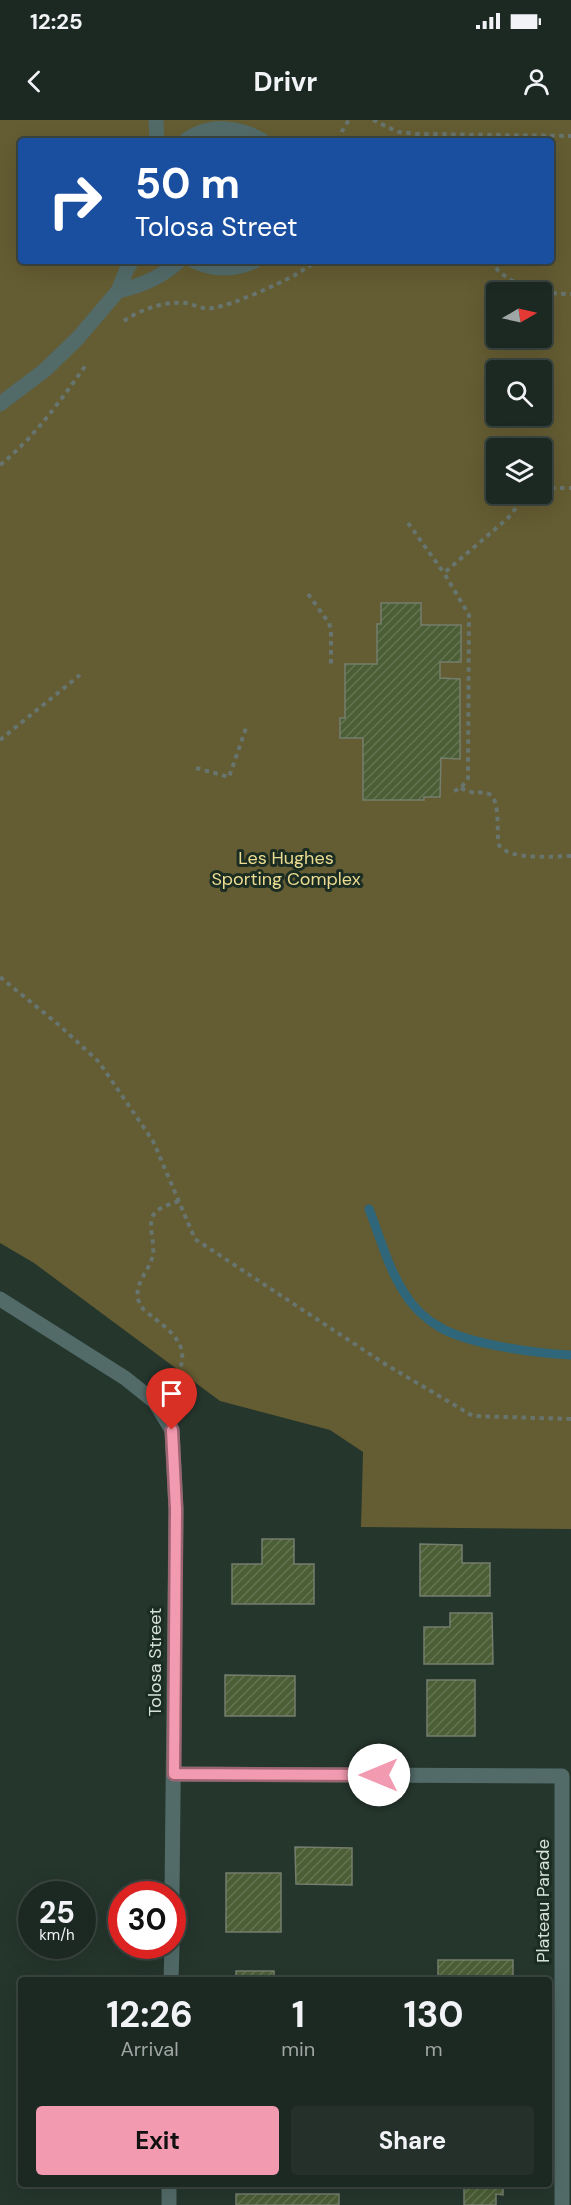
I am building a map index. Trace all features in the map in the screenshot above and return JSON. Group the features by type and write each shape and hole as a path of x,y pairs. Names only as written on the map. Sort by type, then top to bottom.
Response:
{"street":[{"path":"156,120 157,138"},
{"path":"189,138 208,124 250,133 258,138"},
{"path":"0,404 29,383 78,338 118,291 130,264"},
{"path":"118,291 136,287 170,270 176,264"},
{"path":"201,264 225,269 248,264"},
{"name":"Tolosa Street","path":"0,1299 125,1378 156,1402 172,1430 176,1509 172,1881"},
{"name":"Plateau Parade","path":"174,1774 562,1776 567,2129 562,2205"},
{"path":"171,1977 172,1959"},
{"path":"169,2187 169,2205"}],"path":[{"path":"341,138 349,120"},
{"path":"373,120 398,132 420,134 571,136"},
{"path":"117,326 130,316 158,305 185,303 213,308 273,285 313,264"},
{"path":"492,264 519,284 545,294 571,294"},
{"path":"0,465 28,441 92,357"},
{"path":"552,488 571,488"},
{"path":"444,573 508,518 519,504"},
{"path":"408,523 444,573 469,615 468,778 461,788 454,791"},
{"path":"308,594 331,630 331,667"},
{"path":"0,740 80,675"},
{"path":"196,768 229,777 246,728"},
{"path":"461,788 470,793 488,794 493,797 499,845 507,853 527,856 571,856"},
{"path":"0,977 59,1024 99,1062 153,1141 195,1239 385,1364 473,1416 571,1419"},
{"path":"173,1383 183,1359 181,1345 173,1332 145,1311 138,1301 139,1286 153,1259 152,1217 156,1211 178,1201"}],"green space":[{"name":"Les Hughes Sporting Complex","path":"0,120 571,120 571,1529 361,1527 363,1452 330,1430 220,1401 34,1263 0,1243"}],"building":[{"path":"381,603 421,603 421,625 461,625 461,662 440,662 440,678 460,679 460,759 441,758 440,797 424,797 424,800 363,800 363,738 340,738 340,718 345,718 345,664 377,664 377,624 381,624"},
{"path":"262,1539 294,1539 294,1564 314,1564 314,1604 232,1604 232,1564 262,1564"},
{"path":"420,1544 462,1545 462,1563 490,1563 490,1596 420,1596"},
{"path":"450,1613 492,1613 493,1664 424,1664 424,1627 450,1627"},
{"path":"225,1675 295,1676 295,1716 225,1716"},
{"path":"427,1680 475,1680 475,1736 427,1736"},
{"path":"295,1847 352,1848 352,1885 296,1884"},
{"path":"226,1873 281,1873 281,1932 226,1932"},
{"path":"438,1960 513,1960 513,1977 438,1977"},
{"path":"236,1971 274,1971 274,1977 236,1977"},
{"path":"464,2187 503,2187 503,2195 496,2194 496,2205 464,2205"},
{"path":"236,2194 339,2194 339,2205 236,2205"}],"waterway":[{"path":"369,1209 399,1284 412,1304 431,1321 441,1328 469,1339 522,1350 571,1355"}],"route":[{"path":"172,1430 176,1509 174,1774 379,1775"}]}
